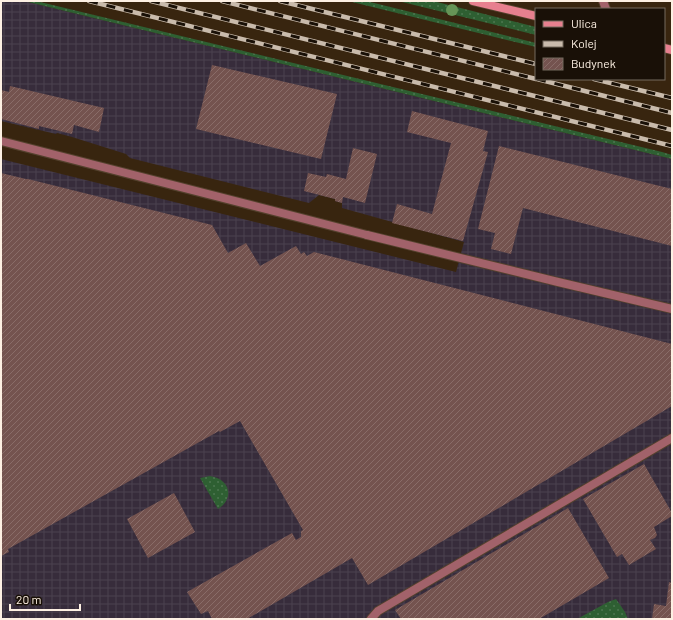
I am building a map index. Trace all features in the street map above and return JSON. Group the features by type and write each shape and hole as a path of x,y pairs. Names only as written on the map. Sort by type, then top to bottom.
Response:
{"street":[{"path":"473,1 535,16"},
{"path":"1,141 367,235 672,309"},
{"path":"371,619 378,611 672,438"}],"shaded area":[{"path":"1,1 24,1 672,159 672,619 1,619 1,159 456,272 464,242 342,208 342,203 335,201 335,199 319,195 309,203 130,158 126,154 57,133 1,121"}],"green space":[{"path":"24,1 36,1 662,152 672,155 672,159"},
{"path":"348,1 366,1 535,43 535,47"},
{"path":"398,1 433,1 535,27 535,35"},
{"path":"210,476 222,481 228,490 227,500 218,509 200,478"},
{"path":"616,599 628,619 577,619 608,602"}],"building":[{"path":"212,65 337,94 321,159 196,129"},
{"path":"10,86 104,108 99,132 74,125 72,134 39,126 39,129 1,119 1,90 9,92"},
{"path":"412,111 488,131 483,151 488,152 463,241 392,223 397,204 432,214 451,143 407,132"},
{"path":"499,146 672,189 672,246 523,208 511,254 491,249 495,233 478,229"},
{"path":"353,148 377,154 365,203 343,197 342,203 335,201 335,199 304,191 308,173 326,177 327,174 346,179"},
{"path":"1,173 212,225 228,253 246,243 260,266 296,246 301,254 304,252 307,256 314,252 672,344 672,406 368,585 352,558 247,619 212,619 208,611 201,614 187,592 292,533 296,540 301,537 301,531 303,530 240,421 220,432 219,431 8,549 9,552 1,556"},
{"path":"644,464 672,513 672,516 654,527 657,535 655,538 650,540 656,549 629,565 622,554 617,557 583,499"},
{"path":"174,493 195,532 148,558 127,519"},
{"path":"568,508 609,578 539,619 401,619 395,610"},
{"path":"669,582 672,583 672,619 652,619 654,604 666,606"}],"railway":[{"path":"89,1 672,146"},
{"path":"151,1 672,130"},
{"path":"222,1 535,79"},
{"path":"280,1 535,64"},
{"path":"541,80 672,113"},
{"path":"598,80 672,98"}]}
